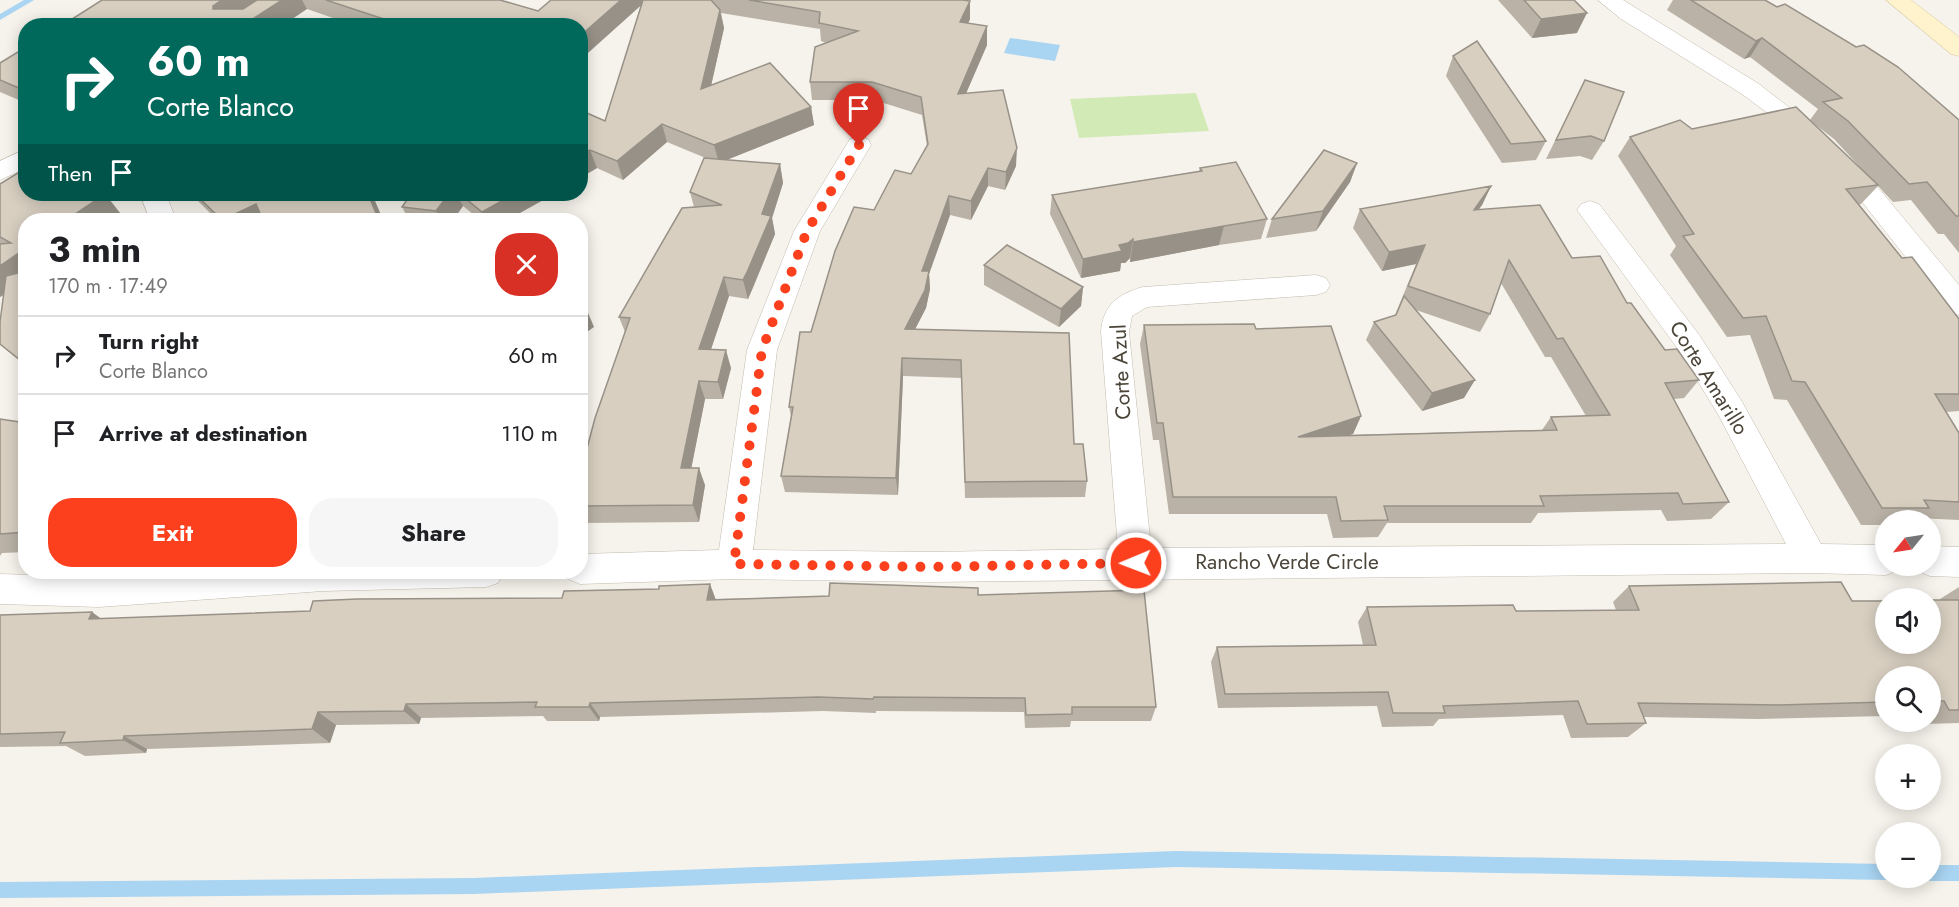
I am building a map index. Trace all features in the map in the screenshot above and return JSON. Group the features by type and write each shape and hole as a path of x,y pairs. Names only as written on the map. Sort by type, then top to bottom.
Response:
{"main road":[{"path":"1897,0 1959,49"}],"street":[{"path":"1609,0 1638,22 1764,98 1812,138 1850,173 1877,203 1959,305"},
{"path":"734,564 762,350 807,231 859,145"},
{"path":"0,172 18,162"},
{"name":"Corte Amarillo","path":"1590,210 1690,344 1730,408 1811,558"},
{"name":"Corte Azul","path":"1136,563 1115,332 1116,317 1121,307 1143,297 1316,285"},
{"name":"Rancho Verde Circle","path":"588,569 734,564 930,567 1136,563 1811,558 1875,560"},
{"path":"1941,561 1959,562"},
{"path":"0,588 99,592 281,579"}],"green space":[{"path":"1196,93 1209,131 1079,138 1070,99"}],"water":[{"path":"1010,38 1060,45 1055,61 1004,53"}],"building":[{"path":"102,0 222,0 213,6 213,9 243,9 257,0 282,0 254,18 74,18"},
{"path":"326,0 500,0 538,11 551,0 621,0 588,29 588,18 381,18"},
{"path":"643,0 711,0 720,10 701,89 770,63 811,107 714,145 662,124 617,161 588,151 588,114 605,121"},
{"path":"749,0 970,1 960,22 987,26 958,94 1003,90 1017,148 1006,172 988,168 971,201 949,196 922,271 929,271 925,290 905,329 1069,333 1074,444 1083,444 1087,481 965,482 961,360 902,358 896,478 781,476 793,407 789,407 800,332 811,332 835,251 854,207 874,210 895,170 911,174 928,144 921,97 872,82 810,82 815,47 858,31 819,23 820,12"},
{"path":"1524,0 1574,0 1587,13 1541,19"},
{"path":"1691,0 1765,0 1777,7 1785,4 1856,47 1864,45 1898,67 1959,120 1959,216 1956,216 1927,182 1909,184 1848,121 1823,102 1842,98 1762,38 1756,41"},
{"path":"1477,41 1546,141 1511,144 1453,56"},
{"path":"18,52 18,88 0,80 0,63"},
{"path":"1585,80 1624,92 1604,141 1591,136 1556,140"},
{"path":"1796,107 1878,185 1846,189 1902,258 1912,257 1959,319 1959,394 1935,394 1959,433 1959,502 1924,500 1929,508 1882,508 1805,382 1792,381 1766,316 1743,318 1683,236 1694,234 1630,137 1680,120 1692,129"},
{"path":"1324,150 1357,163 1323,211 1272,219"},
{"path":"704,158 780,164 762,214 771,216 748,270 743,280 724,277 699,349 726,350 718,382 699,381 681,468 699,468 693,505 588,506 588,445 630,318 619,317 682,208 722,205 690,192"},
{"path":"1236,162 1267,219 1133,242 1133,239 1119,245 1122,251 1083,259 1052,195 1202,171 1200,168"},
{"path":"18,173 18,201 94,201 76,213 18,213 18,254 0,266 0,244 11,243 0,237 0,184"},
{"path":"1491,186 1474,210 1540,205 1572,258 1600,256 1627,303 1631,303 1665,350 1677,349 1699,380 1665,383 1729,502 1683,504 1678,493 1540,496 1544,506 1384,506 1388,520 1341,521 1336,497 1173,497 1163,423 1157,423 1144,325 1254,324 1256,329 1331,326 1361,416 1298,437 1557,430 1551,417 1610,415 1563,338 1557,339 1509,260 1490,314 1408,286 1425,245 1389,252 1360,209"},
{"path":"202,201 371,201 376,213 260,213 256,204 237,213 215,213"},
{"path":"406,201 444,201 436,211 402,207"},
{"path":"469,201 502,201 482,212"},
{"path":"1007,245 1083,287 1061,309 984,265"},
{"path":"18,273 18,358 0,344 0,322 6,276"},
{"path":"1404,296 1475,380 1432,393 1374,322 1396,315"},
{"path":"0,419 18,422 18,533 0,534"},
{"path":"1841,582 1852,601 1875,601 1875,654 1941,654 1941,600 1959,600 1959,710 1949,710 1944,701 1941,701 1941,666 1875,666 1875,702 1779,705 1638,703 1646,723 1587,724 1578,701 1443,706 1445,713 1393,713 1388,692 1225,694 1217,647 1376,645 1367,607 1513,605 1516,611 1639,610 1629,586"},
{"path":"830,583 978,588 978,595 1144,590 1156,707 1072,707 1072,714 1026,715 1025,698 874,697 873,699 819,697 590,703 589,707 535,707 537,702 406,704 404,711 318,712 312,729 124,736 123,740 60,743 65,732 0,734 0,615 92,612 89,619 310,611 313,601 562,598 564,591 659,589 659,586 710,584 707,600 829,596"}],"waterway":[{"path":"0,17 30,0"},
{"path":"0,890 474,886 1176,859 1875,872"},
{"path":"1941,873 1959,873"}],"route":[{"path":"859,145 807,231 762,350 734,564 930,567 1136,563"}]}
